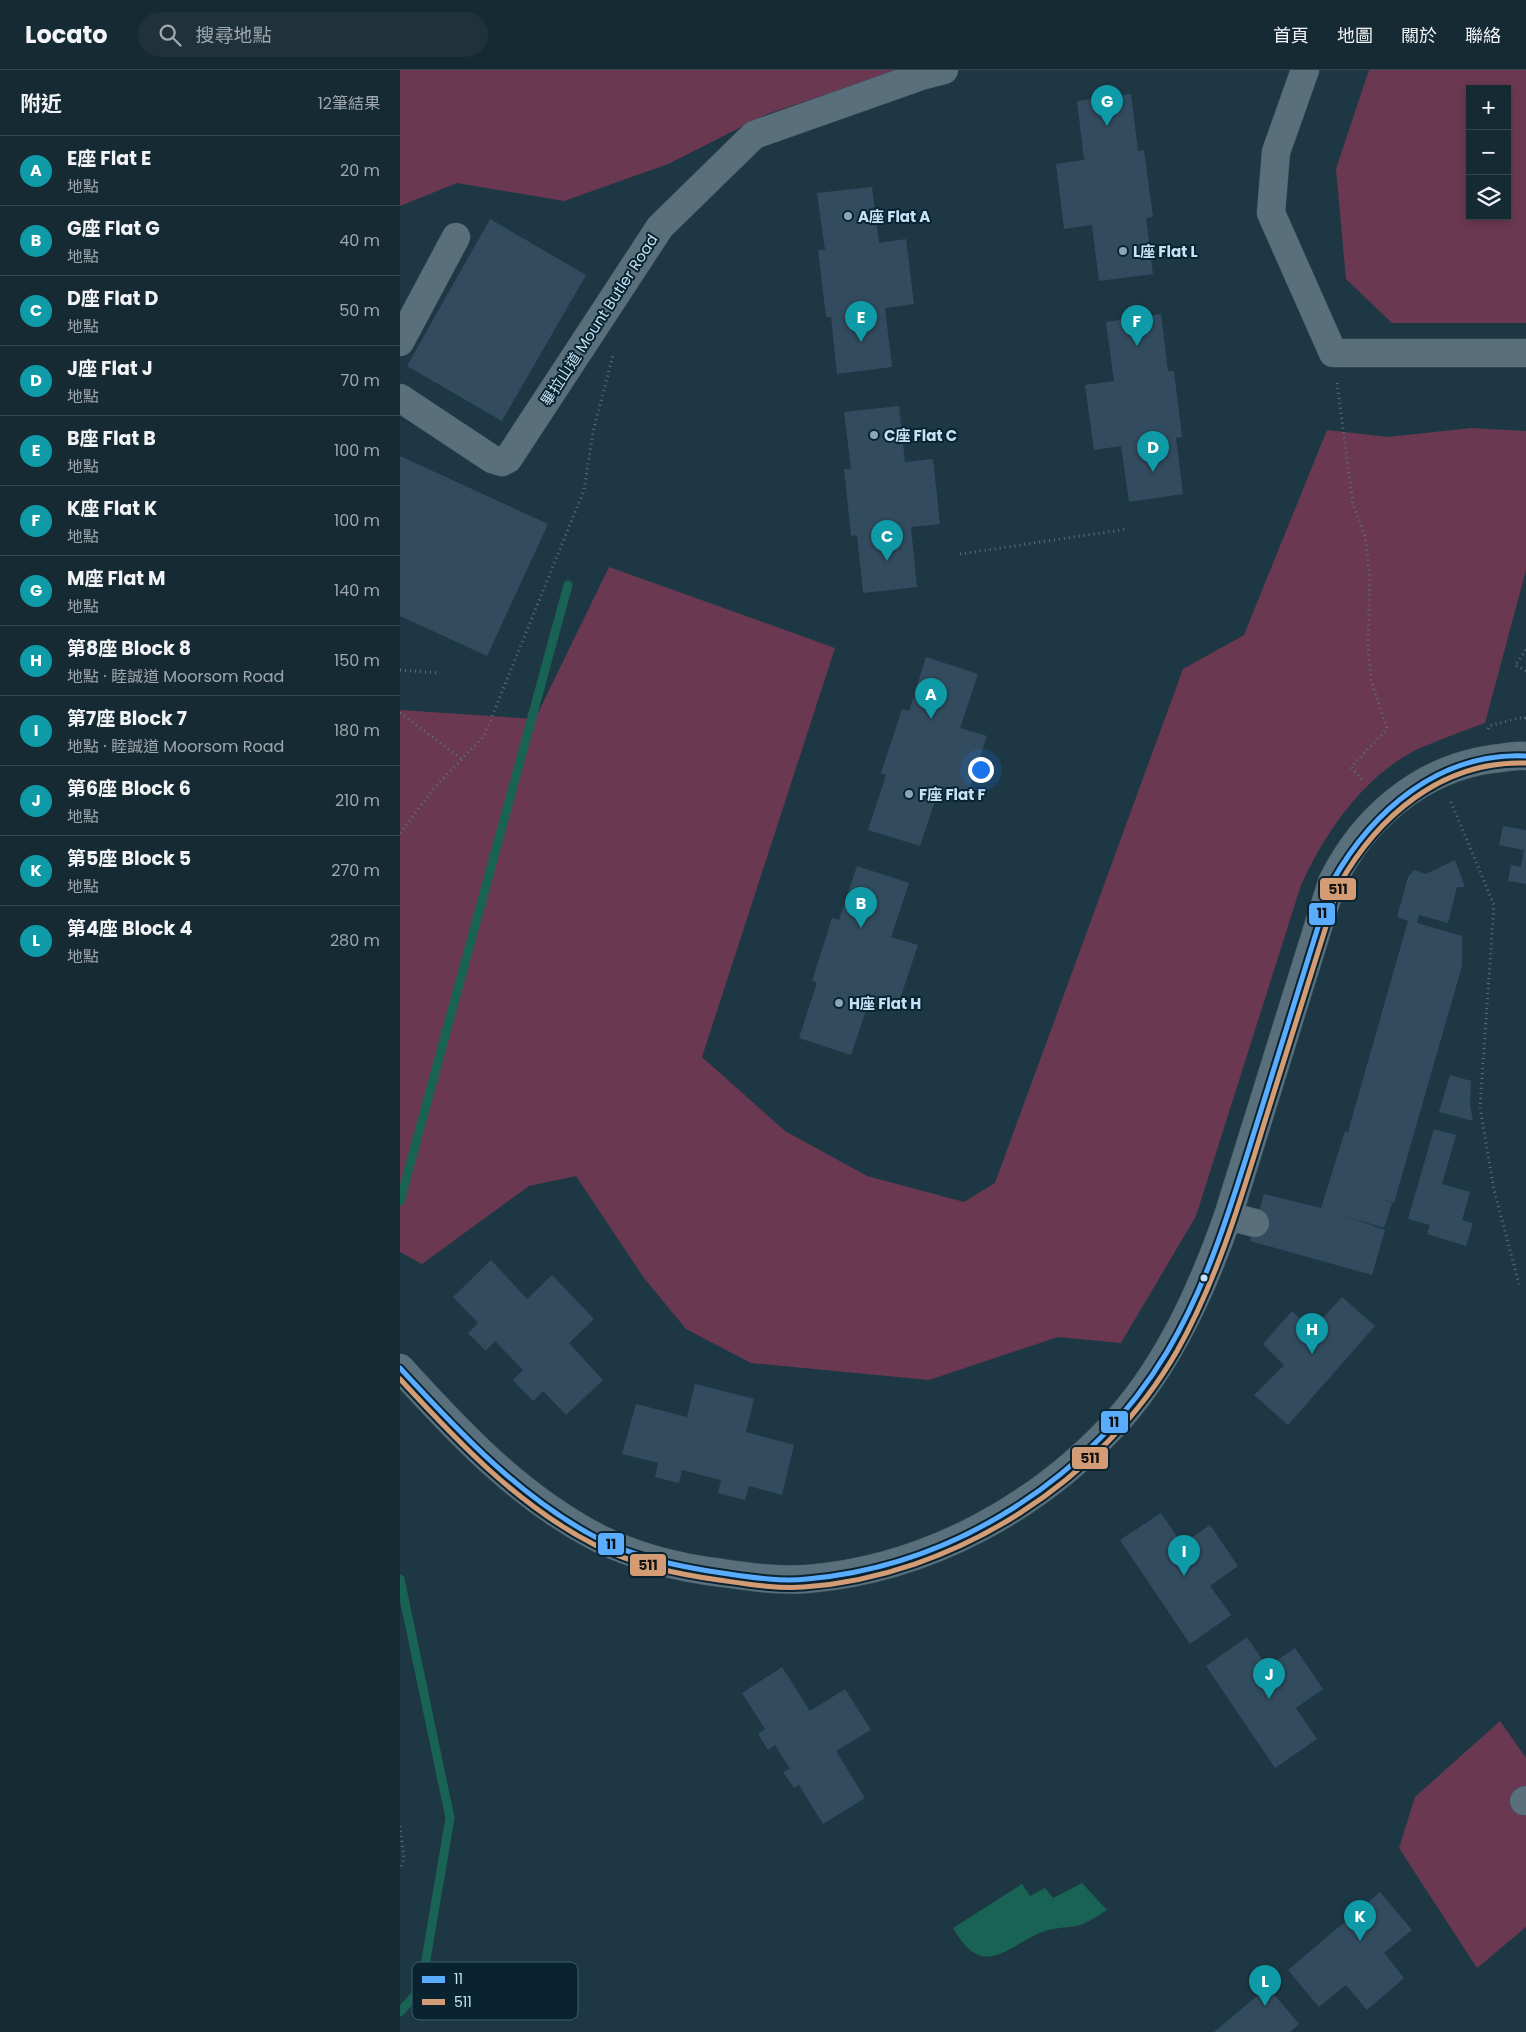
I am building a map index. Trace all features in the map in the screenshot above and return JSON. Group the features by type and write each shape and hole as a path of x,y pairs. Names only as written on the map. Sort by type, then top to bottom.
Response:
{"street":[{"name":"畢拉山道 Mount Butler Road","path":"400,398 492,459 502,462 508,459 660,227 754,136 921,76 944,70"},
{"path":"1305,70 1276,152 1271,213 1333,352 1526,353"},
{"path":"400,342 456,237"},
{"path":"400,1368 450,1423 505,1475 560,1515 600,1539 667,1563 702,1571 774,1579 806,1579 839,1575 872,1568 924,1552 998,1518 1028,1500 1090,1450 1131,1404 1164,1356 1195,1298 1214,1257 1228,1216 1323,908 1344,859 1358,838 1383,812 1418,785 1461,766 1487,760 1526,756"},
{"path":"1228,1216 1255,1224"}],"path":[{"path":"400,833 434,788 484,736 584,490 593,432 616,346"},
{"path":"1333,352 1353,504 1365,537 1370,577 1368,646 1371,680 1387,729 1351,767 1363,781"},
{"path":"960,554 1128,529"},
{"path":"1526,650 1515,664 1526,671"},
{"path":"400,670 440,673"},
{"path":"400,713 462,759"},
{"path":"1489,726 1525,718 1526,715"},
{"path":"1451,801 1494,905 1480,1107 1494,1190 1519,1284"},
{"path":"400,1826 404,1858 400,1870"}],"shaded area":[{"path":"400,70 900,70 767,114 668,164 564,201 457,183 400,206"},
{"path":"1369,70 1526,70 1526,323 1392,323 1346,279 1336,169"},
{"path":"1471,428 1526,431 1526,570 1485,723 1420,748 1400,759 1382,773 1349,806 1322,844 1301,885 1196,1216 1121,1343 1058,1337 929,1380 751,1363 686,1329 644,1278 576,1176 529,1186 422,1264 400,1252 400,710 535,719 609,567 835,648 702,1057 785,1131 867,1176 964,1202 995,1183 1183,669 1244,635 1327,430 1388,437"},
{"path":"1500,1721 1526,1758 1526,1927 1477,1968 1399,1848 1415,1797"},
{"path":"1082,1883 1107,1910 1080,1925 1042,1932 994,1956 974,1953 964,1944 953,1928 1022,1884 1030,1896 1045,1888 1053,1898"}],"building":[{"path":"1131,94 1138,151 1144,150 1153,217 1146,218 1153,274 1099,281 1092,225 1064,229 1056,164 1084,160 1077,101"},
{"path":"872,187 879,243 906,239 914,304 885,308 892,367 837,374 831,317 826,317 818,250 825,250 817,193"},
{"path":"490,219 586,275 502,421 407,366"},
{"path":"1161,314 1168,371 1174,371 1182,437 1176,438 1183,494 1129,502 1121,446 1094,450 1085,385 1114,381 1106,322"},
{"path":"899,406 905,462 933,459 940,524 911,527 917,587 863,593 857,535 851,536 844,469 851,469 844,412"},
{"path":"400,456 548,524 487,656 400,616"},
{"path":"926,657 978,674 960,728 987,736 966,799 939,789 920,846 868,830 886,775 881,773 902,709 909,711"},
{"path":"1503,826 1526,830 1526,884 1508,881 1511,865 1521,867 1524,850 1499,845"},
{"path":"1455,860 1465,887 1457,887 1448,923 1419,915 1417,923 1462,936 1462,966 1394,1203 1380,1198 1392,1203 1384,1228 1342,1215 1385,1230 1372,1275 1250,1241 1264,1194 1321,1208 1345,1131 1348,1132 1408,921 1397,917 1408,877 1414,870 1426,874"},
{"path":"857,866 909,883 891,937 918,945 897,1008 870,998 851,1055 799,1038 817,983 812,981 832,918 839,920"},
{"path":"1450,1075 1471,1081 1470,1105 1473,1121 1439,1112"},
{"path":"1434,1129 1456,1135 1442,1184 1470,1192 1462,1220 1473,1223 1466,1246 1427,1234 1430,1225 1408,1219"},
{"path":"491,1260 527,1299 552,1275 594,1319 569,1343 603,1380 566,1415 543,1391 533,1401 513,1380 523,1370 495,1341 486,1351 468,1333 478,1323 453,1297"},
{"path":"1342,1297 1375,1326 1288,1425 1254,1395 1284,1365 1263,1344 1292,1311 1312,1330"},
{"path":"695,1384 754,1399 746,1432 794,1445 782,1495 749,1486 745,1500 718,1493 721,1480 682,1470 679,1483 655,1477 658,1463 622,1454 636,1404 687,1417"},
{"path":"1161,1513 1182,1544 1210,1525 1238,1566 1210,1586 1231,1615 1190,1644 1120,1540"},
{"path":"1247,1637 1267,1667 1295,1648 1323,1689 1296,1708 1317,1739 1275,1768 1206,1666"},
{"path":"782,1667 810,1711 845,1689 871,1730 836,1751 865,1798 823,1824 799,1785 794,1788 783,1772 790,1769 775,1745 768,1750 758,1734 765,1729 742,1693"},
{"path":"1380,1892 1412,1930 1384,1953 1404,1978 1367,2010 1346,1985 1319,2007 1288,1970"},
{"path":"1268,1987 1299,2024 1290,2032 1214,2032"}],"waterway":[{"path":"400,1201 568,585"},
{"path":"400,1579 450,1818 426,1962"},
{"path":"400,2012 412,1999"}],"transit line":[{"name":"11","path":"400,1368 468,1439 517,1484 570,1523 613,1546 644,1557 675,1565 722,1573 764,1579 796,1580 862,1571 915,1556 965,1535 1014,1508 1058,1476 1099,1439 1136,1397 1167,1352 1196,1296 1219,1239 1332,882 1348,856 1388,810 1411,791 1437,775 1465,764 1494,757 1526,756"},
{"name":"511","path":"400,1379 490,1471 540,1511 595,1545 625,1558 656,1568 687,1575 751,1584 804,1587 860,1579 915,1564 969,1542 1019,1514 1066,1480 1108,1441 1146,1398 1177,1351 1216,1269 1246,1182 1339,885 1354,860 1372,837 1393,816 1415,797 1440,782 1467,771 1495,765 1526,763"}],"place":[{"name":"M座 Flat M","path":"1107,126"},
{"name":"A座 Flat A","path":"848,216"},
{"name":"L座 Flat L","path":"1123,251"},
{"name":"B座 Flat B","path":"861,342"},
{"name":"K座 Flat K","path":"1137,346"},
{"name":"C座 Flat C","path":"874,435"},
{"name":"J座 Flat J","path":"1153,472"},
{"name":"D座 Flat D","path":"887,561"},
{"name":"E座 Flat E","path":"931,719"},
{"name":"F座 Flat F","path":"909,794"},
{"name":"G座 Flat G","path":"861,928"},
{"name":"H座 Flat H","path":"839,1003"},
{"name":"第8座 Block 8","path":"1312,1354"},
{"name":"第7座 Block 7","path":"1184,1576"},
{"name":"第6座 Block 6","path":"1269,1699"},
{"name":"第5座 Block 5","path":"1360,1941"},
{"name":"第4座 Block 4","path":"1265,2006"}]}
